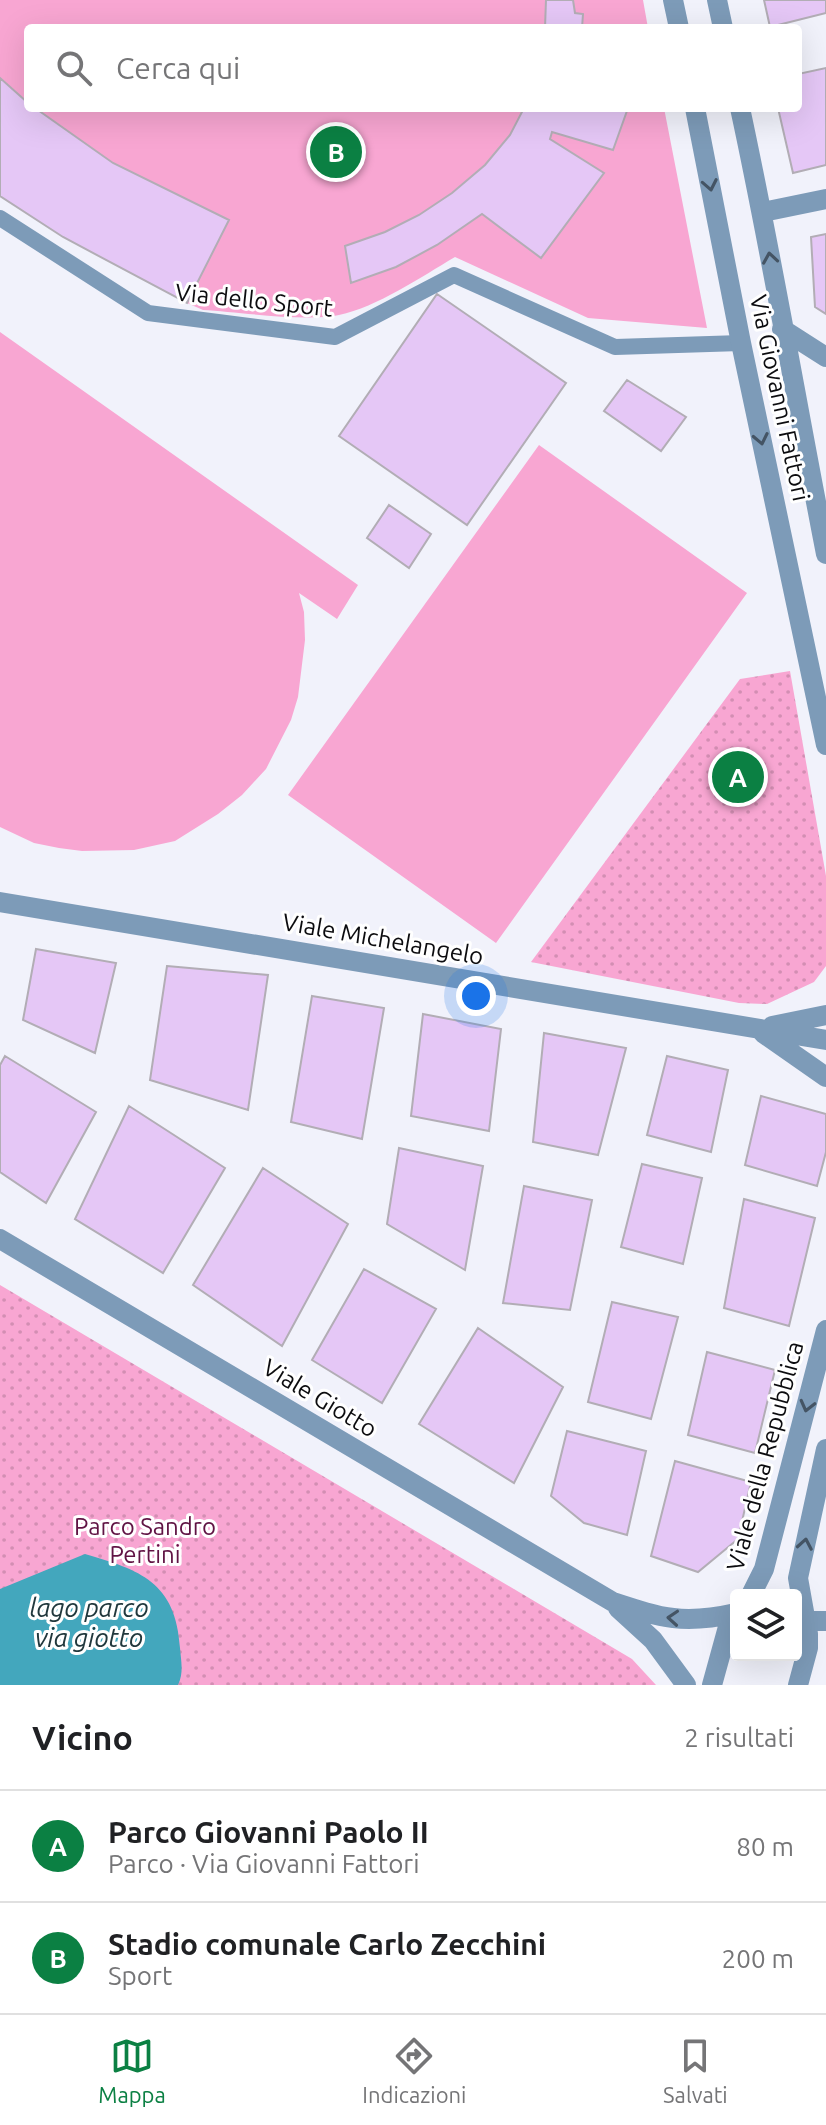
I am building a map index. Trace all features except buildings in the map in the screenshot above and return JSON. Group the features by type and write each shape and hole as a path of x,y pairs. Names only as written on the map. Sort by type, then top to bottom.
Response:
{"street":[{"path":"673,0 678,24"},
{"path":"717,0 722,24"},
{"name":"Via Giovanni Fattori","path":"696,112 826,745"},
{"name":"Via Giovanni Fattori","path":"741,112 763,212 782,329 826,554"},
{"path":"763,212 826,199"},
{"path":"782,329 826,357"},
{"name":"Viale Michelangelo","path":"0,902 826,1040"},
{"path":"817,1017 826,1003"},
{"name":"Viale Michelangelo","path":"757,1029 817,1017"},
{"name":"Viale Michelangelo","path":"757,1029 826,1077"},
{"name":"Viale Giotto","path":"0,1239 613,1602 662,1618 705,1620 730,1615"},
{"name":"Viale della Repubblica","path":"754,1589 764,1569 826,1330"},
{"path":"799,1589 798,1578 826,1449"},
{"name":"Viale Giotto","path":"613,1602 653,1640 686,1685"},
{"path":"802,1615 826,1621"},
{"path":"798,1685 808,1648 808,1634 802,1620"},
{"path":"712,1685 730,1624"}],"lane":[{"name":"Via dello Sport","path":"0,218 148,313 335,337 454,275 615,347 741,343"}],"green space":[{"path":"0,0 643,0 647,24 24,24 24,112 665,112 707,328 588,318 455,257 383,298 339,315 272,316 203,310 63,237 0,196"},
{"path":"0,332 358,585 337,619 299,593 304,612 305,640 298,697 291,720 266,769 242,795 175,841 134,850 82,851 34,843 0,827"},
{"path":"539,445 747,593 496,943 288,795"},
{"path":"790,671 826,876 826,966 814,982 767,1004 739,1003 531,962 740,679"},
{"name":"Parco Sandro Pertini","path":"0,1285 632,1659 656,1685 0,1685"}],"water":[{"name":"lago parco via giotto","path":"85,1554 138,1573 163,1593 177,1626 182,1667 178,1685 0,1685 0,1589"}],"place":[{"name":"Stadio comunale Carlo Zecchini","path":"336,152"},
{"name":"Parco Giovanni Paolo II","path":"738,777"}]}
